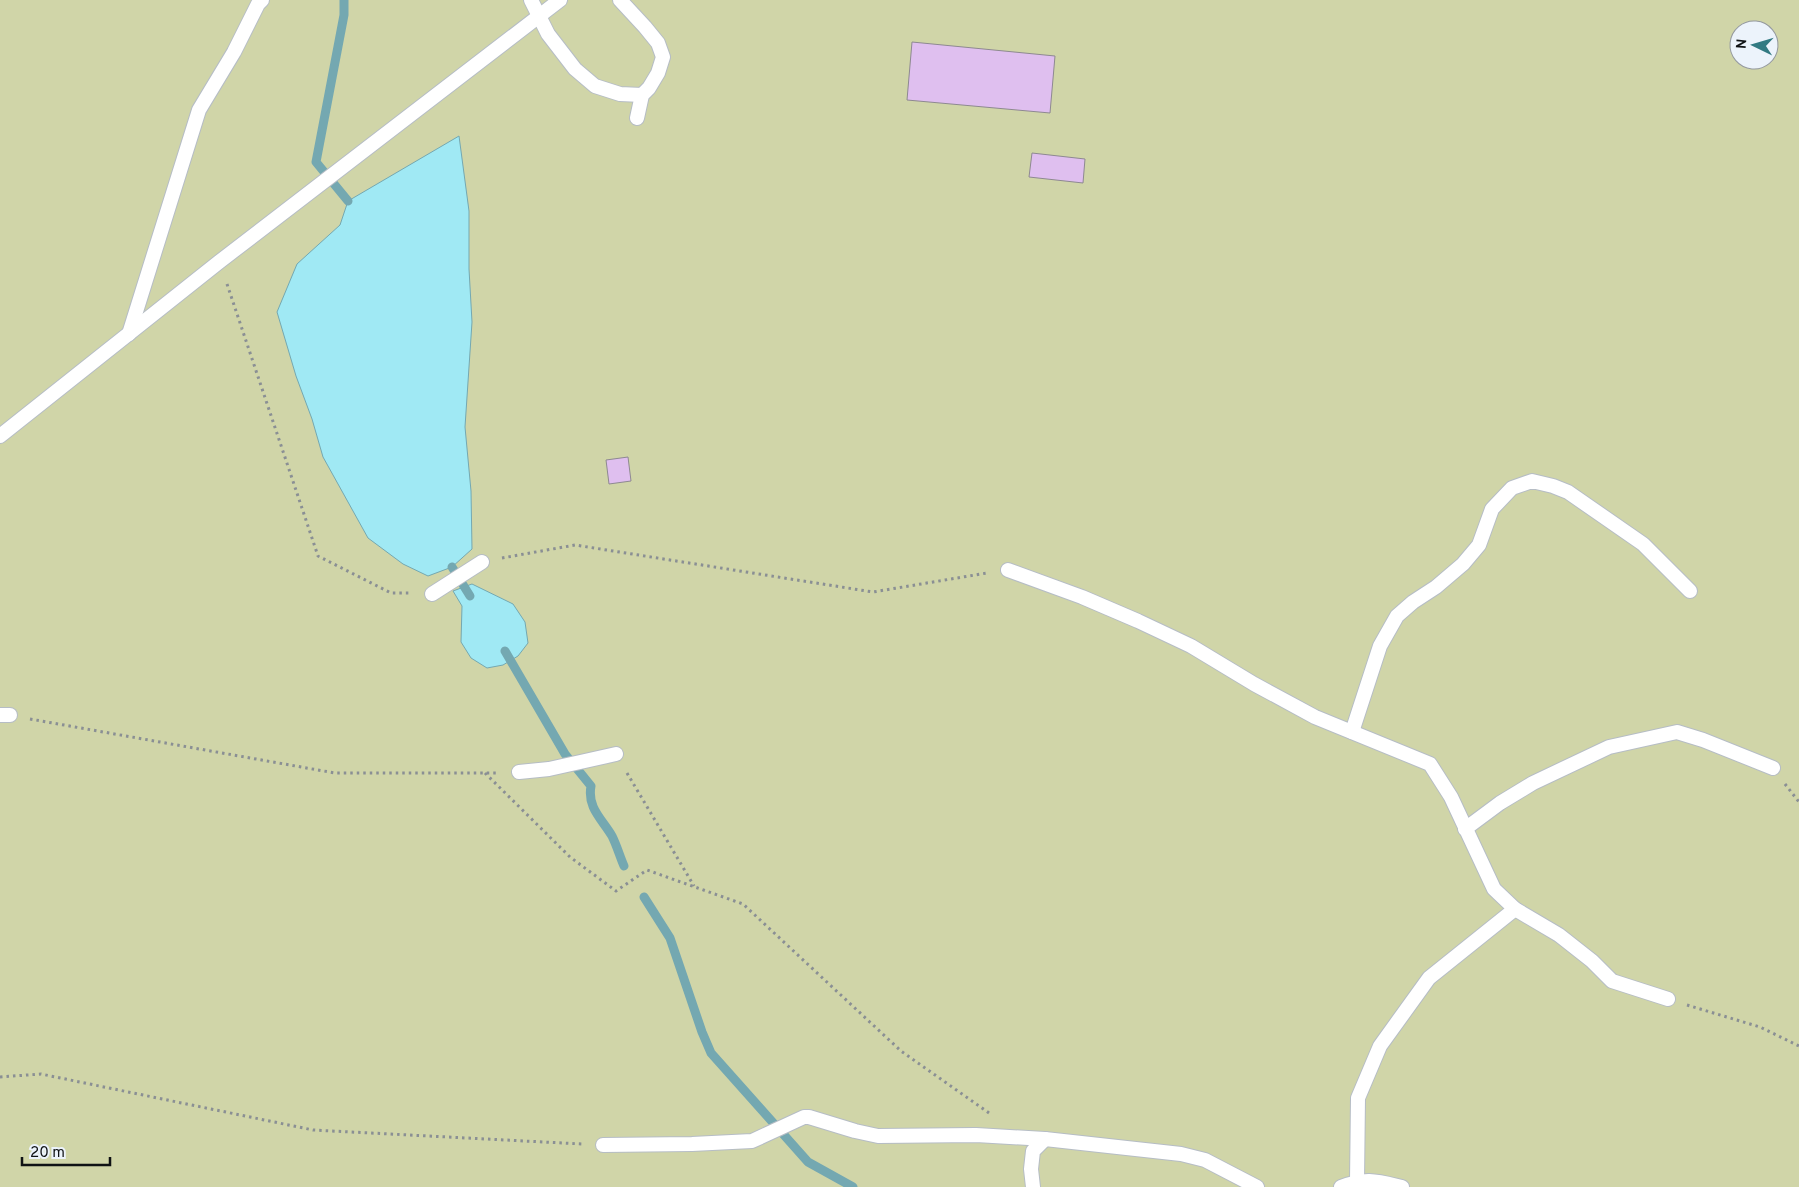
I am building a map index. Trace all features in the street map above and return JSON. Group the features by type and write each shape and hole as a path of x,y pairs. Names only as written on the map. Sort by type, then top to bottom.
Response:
{"lane":[{"path":"129,334 198,110 234,52 258,4 262,0"},
{"path":"531,0 548,34 575,69 595,86 620,94 642,95"},
{"path":"0,436 219,262 560,0"},
{"path":"620,0 646,26 658,43 663,57 658,73 649,88 642,95 638,118"},
{"path":"1352,732 1380,646 1396,616 1412,602 1436,587 1463,564 1479,545 1492,510 1512,488 1532,480 1568,492 1643,544 1690,591"},
{"path":"432,594 482,562"},
{"path":"1008,570 1082,597 1191,646 1306,713 1430,764 1451,797 1494,888 1515,909 1559,935 1592,961 1612,981 1668,998"},
{"path":"1465,829 1500,803 1532,783 1609,747 1677,732 1703,740 1773,768"},
{"path":"519,772 549,769 616,754"},
{"path":"1358,1181 1358,1098 1380,1046 1429,978 1515,909"},
{"path":"603,1145 752,1142 809,1116 855,1132 878,1136 976,1135 1045,1139 1181,1154 1205,1160 1257,1187"},
{"path":"1033,1187 1031,1169 1033,1151 1045,1139"},
{"path":"1341,1187 1358,1181 1374,1181 1402,1187"}],"path":[{"path":"219,262 318,556 391,593 432,594"},
{"path":"482,562 575,545 873,592 1008,570"},
{"path":"5,715 335,773 519,772"},
{"path":"616,754 694,887"},
{"path":"485,773 570,857 616,891 647,870 743,904 901,1051 996,1118"},
{"path":"1668,998 1760,1027 1799,1046"},
{"path":"0,1076 41,1074 313,1130 603,1145"}],"green space":[{"path":"0,0 1799,0 1799,1187 0,1187"}],"water":[{"path":"459,136 469,211 469,269 472,322 465,427 471,491 472,549 452,567 428,576 403,564 368,538 323,457 277,312 297,264 340,225 348,201"},
{"path":"472,584 513,604 525,622 528,643 518,656 503,665 487,668 471,658 461,642 462,606 453,591"}],"building":[{"path":"912,42 1055,56 1050,113 907,100"},
{"path":"1032,153 1085,159 1083,183 1029,177"},
{"path":"628,457 631,481 609,484 606,460"}],"waterway":[{"path":"344,0 344,15 316,162 348,201"},
{"path":"452,567 470,596"},
{"path":"505,651 565,754 591,786 590,794 593,807 612,836 624,866"},
{"path":"644,897 670,938 711,1053 808,1162 853,1187"}]}
